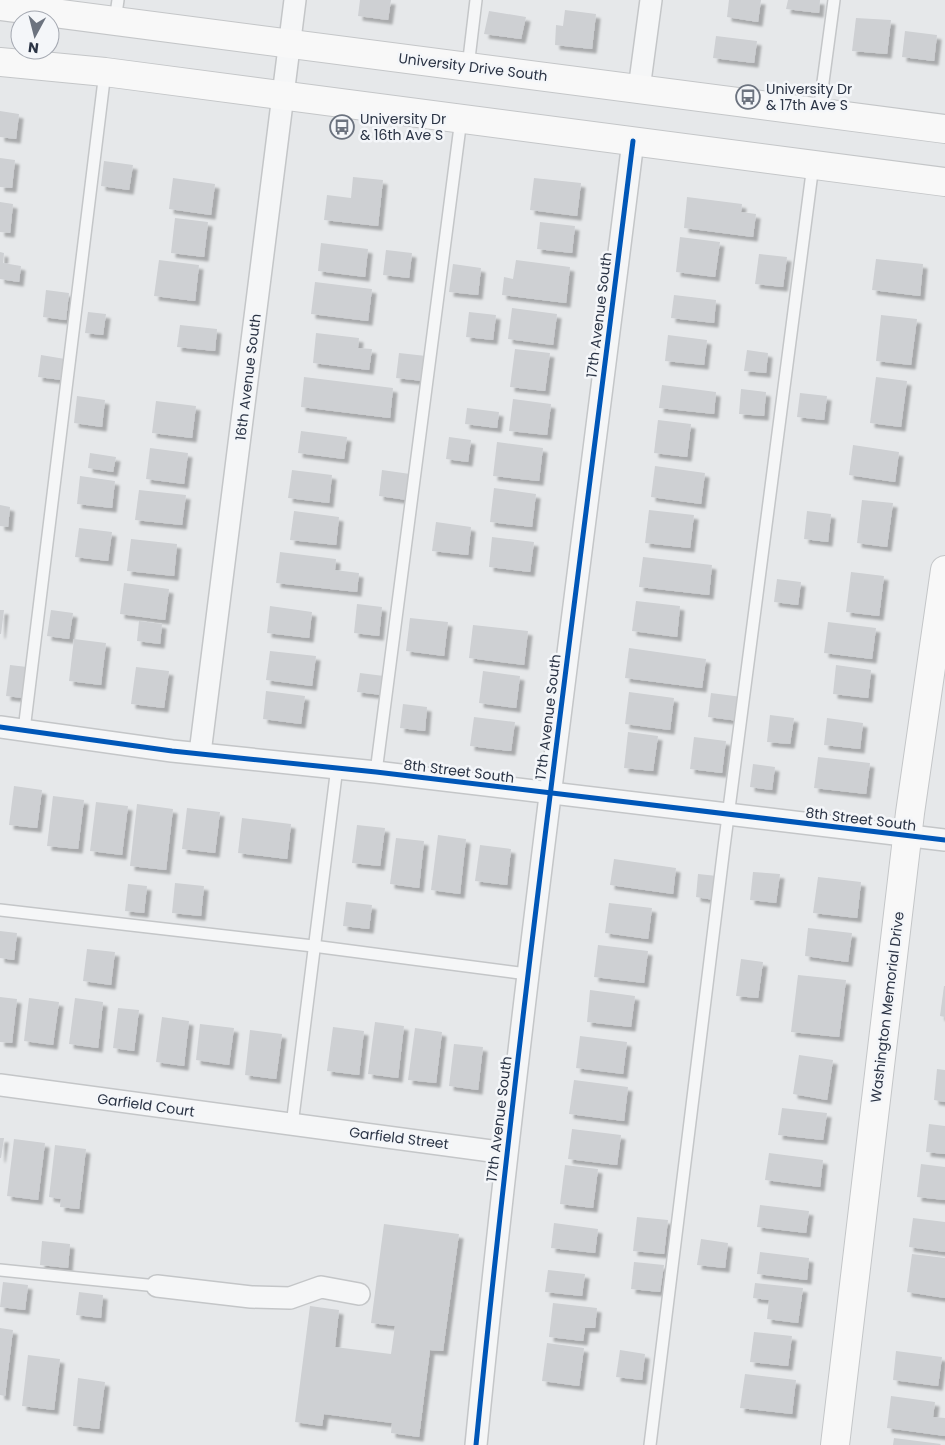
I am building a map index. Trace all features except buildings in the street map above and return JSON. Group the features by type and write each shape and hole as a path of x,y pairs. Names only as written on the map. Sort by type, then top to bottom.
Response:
{"main road":[{"name":"University Drive South","path":"0,6 117,11 290,44 945,129"},
{"path":"0,62 105,72 945,182"},
{"name":"Washington Memorial Drive","path":"836,1445 907,836 945,570"}],"street":[{"name":"16th Avenue South","path":"200,753 295,0"},
{"path":"639,89 651,0"},
{"name":"17th Avenue South","path":"476,1445 506,1152 527,974 633,141"},
{"name":"8th Street South","path":"0,727 200,753 337,767 945,840"},
{"name":"Garfield Court","path":"0,1085 292,1125"},
{"name":"Garfield Street","path":"292,1125 506,1152"},
{"path":"157,1286 251,1297 290,1298 321,1287 359,1294"}],"lane":[{"path":"468,67 476,0"},
{"path":"819,112 834,0"},
{"path":"24,730 105,72"},
{"path":"376,772 461,119"},
{"path":"650,1445 813,165"},
{"path":"292,1125 337,767"},
{"path":"0,910 313,946 527,974"},
{"path":"0,1270 157,1286"}],"cycle path":[{"path":"476,1445 530,956 633,141"},
{"path":"0,727 172,751 376,772 945,840"}],"place":[{"name":"University Dr & 17th Ave S","path":"748,97"},
{"name":"University Dr & 16th Ave S","path":"342,127"}]}
